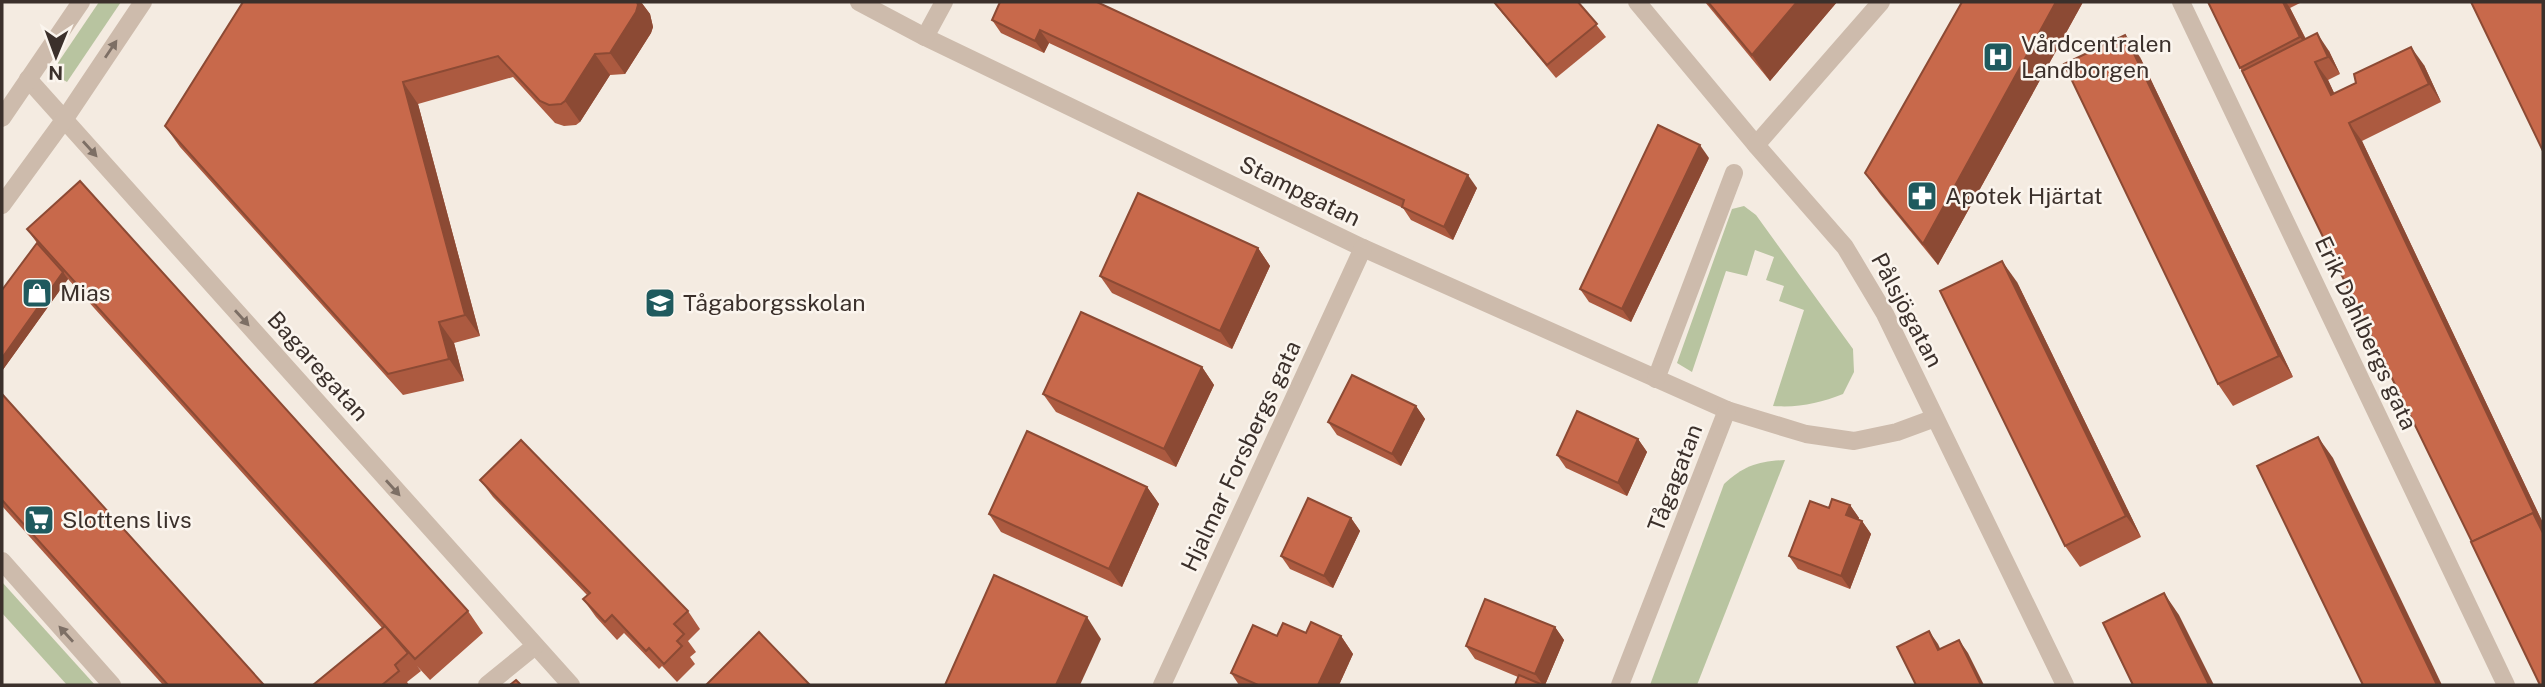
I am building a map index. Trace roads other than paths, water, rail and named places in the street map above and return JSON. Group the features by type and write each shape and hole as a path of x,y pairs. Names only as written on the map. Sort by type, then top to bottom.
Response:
{"street":[{"path":"2,118 81,2"},
{"path":"2,205 64,120 142,2"},
{"name":"Stampgatan","path":"859,2 925,37 1363,248 1727,410"},
{"path":"925,37 944,2"},
{"name":"Pålsjögatan","path":"1637,2 1845,247 1885,314 2065,685"},
{"path":"1756,145 1881,2"},
{"name":"Erik Dahlbergs gata","path":"2181,2 2506,685"},
{"name":"Bagaregatan","path":"28,79 571,685"},
{"path":"1656,379 1734,173"},
{"name":"Hjalmar Forsbergs gata","path":"1162,685 1363,248"},
{"name":"Tågagatan","path":"1620,685 1727,410 1806,435 1854,441 1897,432 1935,418"},
{"path":"2,561 112,685"},
{"path":"487,685 535,646"}],"place":[{"name":"Vårdcentralen Landborgen","path":"1998,57"},
{"name":"Apotek Hjärtat","path":"1922,196"},
{"name":"Mias","path":"37,293"},
{"name":"Tågaborgsskolan","path":"660,303"},
{"name":"Slottens livs","path":"39,520"}]}
